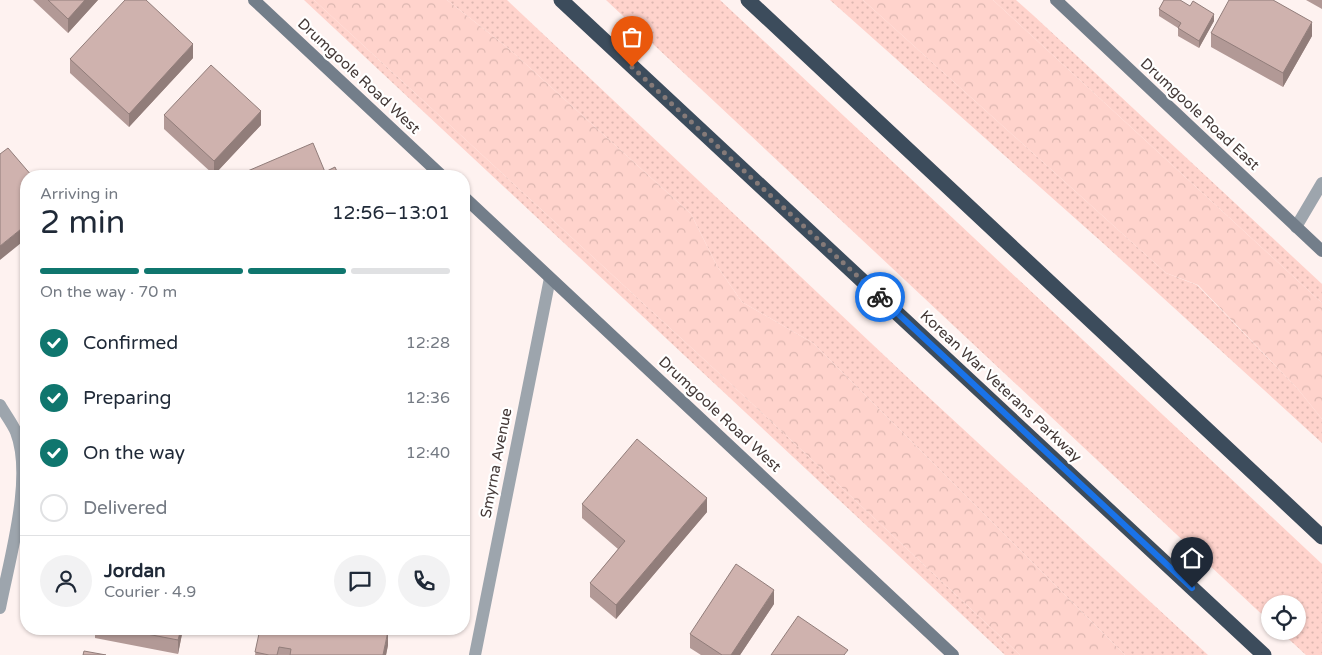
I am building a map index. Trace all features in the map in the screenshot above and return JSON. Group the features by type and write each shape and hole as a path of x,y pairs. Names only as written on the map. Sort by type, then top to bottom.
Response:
{"highway":[{"name":"Korean War Veterans Parkway","path":"560,0 1264,655"},
{"path":"748,0 1322,537"}],"main road":[{"name":"Drumgoole Road West","path":"254,0 436,170"},
{"name":"Drumgoole Road East","path":"1056,0 1322,251"},
{"name":"Drumgoole Road West","path":"470,203 954,655"}],"street":[{"path":"1296,227 1322,183"},
{"name":"Smyrna Avenue","path":"475,655 550,278"},
{"path":"0,406 16,433 20,455"},
{"path":"0,608 20,502"}],"green space":[{"path":"304,0 314,0 759,410 1020,655 1005,655"},
{"path":"314,0 447,0 508,48 691,214 717,266 742,302 813,343 1125,655 1020,655 759,410"},
{"path":"447,0 507,0 923,392 1208,655 1125,655 813,343 742,302 717,266 691,214 508,48"},
{"path":"606,0 720,0 1322,564 1322,655 1306,655 1290,640 1306,640 1306,595 1261,595 1261,614"},
{"path":"830,0 863,0 1166,273 1197,285 1297,388 1322,419 1322,443 1104,244"},
{"path":"863,0 993,0 1322,303 1322,419 1297,388 1198,285 1166,273"},
{"path":"993,0 1016,0 1034,16 1322,284 1322,303"}],"building":[{"path":"48,0 85,0 68,19"},
{"path":"125,0 146,0 193,44 129,114 70,59"},
{"path":"1164,0 1180,0 1190,6 1193,1 1214,14 1199,41 1178,28 1181,23 1159,9"},
{"path":"1229,0 1273,0 1312,22 1283,73 1211,33"},
{"path":"211,65 261,111 214,161 164,115"},
{"path":"313,143 324,170 250,170"},
{"path":"8,148 27,170 20,170 20,230 0,246 0,154"},
{"path":"637,439 707,498 616,605 590,583 625,541 582,504"},
{"path":"736,564 774,590 731,655 722,655 690,634"},
{"path":"798,616 848,650 844,655 771,655"},
{"path":"152,635 179,635 178,640"},
{"path":"259,635 387,635 383,655 290,655 291,649 279,647 277,655 255,652"},
{"path":"84,651 106,655 83,655"}],"way so far":[{"path":"632,67 880,297"}],"route":[{"path":"880,297 1192,588"}]}
